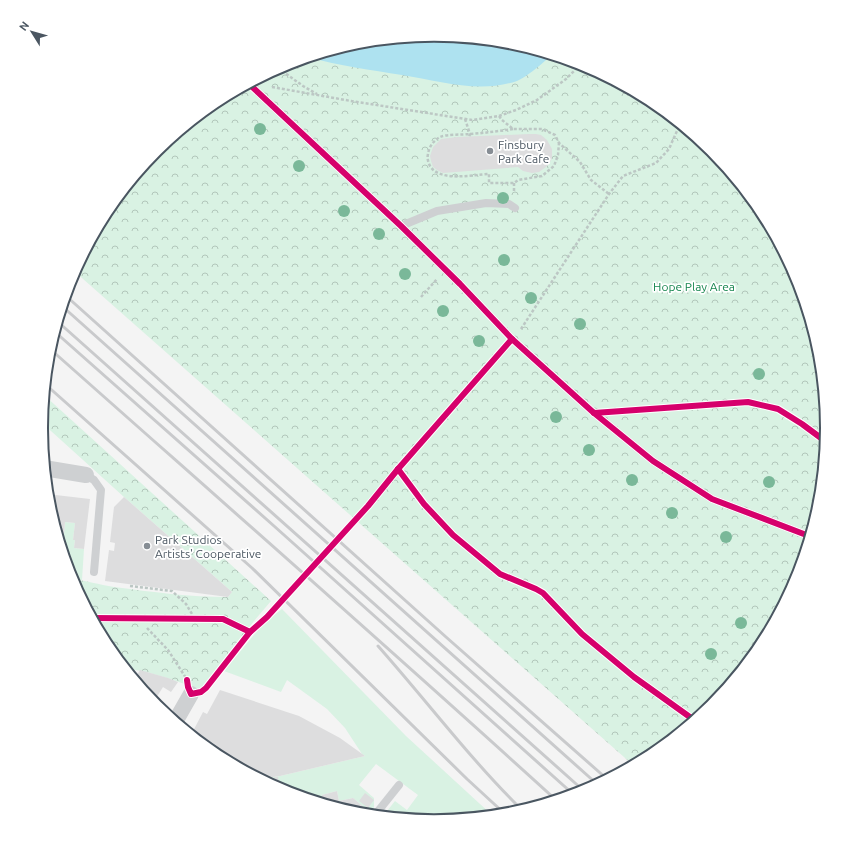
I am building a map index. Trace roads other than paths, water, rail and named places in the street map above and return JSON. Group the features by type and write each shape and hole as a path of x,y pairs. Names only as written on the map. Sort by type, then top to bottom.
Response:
{"street":[{"path":"50,469 86,475"},
{"path":"177,716 189,687"}],"lane":[{"path":"253,88 401,226 460,284 512,339 594,413 653,461 712,499 804,534"},
{"path":"401,226 437,211 486,203 509,204 515,208"},
{"path":"86,475 94,480 101,490 94,572"},
{"path":"379,810 399,785"}],"water":[{"path":"434,42 484,45 509,49 547,59 535,70 517,81 503,85 488,86 445,83 318,59 358,49 383,45"}],"railway":[{"path":"70,299 446,637 602,775"},
{"path":"66,310 592,780"},
{"path":"62,325 578,786"},
{"path":"59,336 568,790"},
{"path":"55,353 551,796"},
{"path":"50,388 252,568 467,779 499,809"},
{"path":"378,646 466,750 517,805"}],"place":[{"name":"Finsbury Park Cafe","path":"490,151"},
{"name":"Park Studios Artists' Cooperative","path":"147,546"}],"park label":[{"name":"Hope Play Area","path":"694,286"}]}
